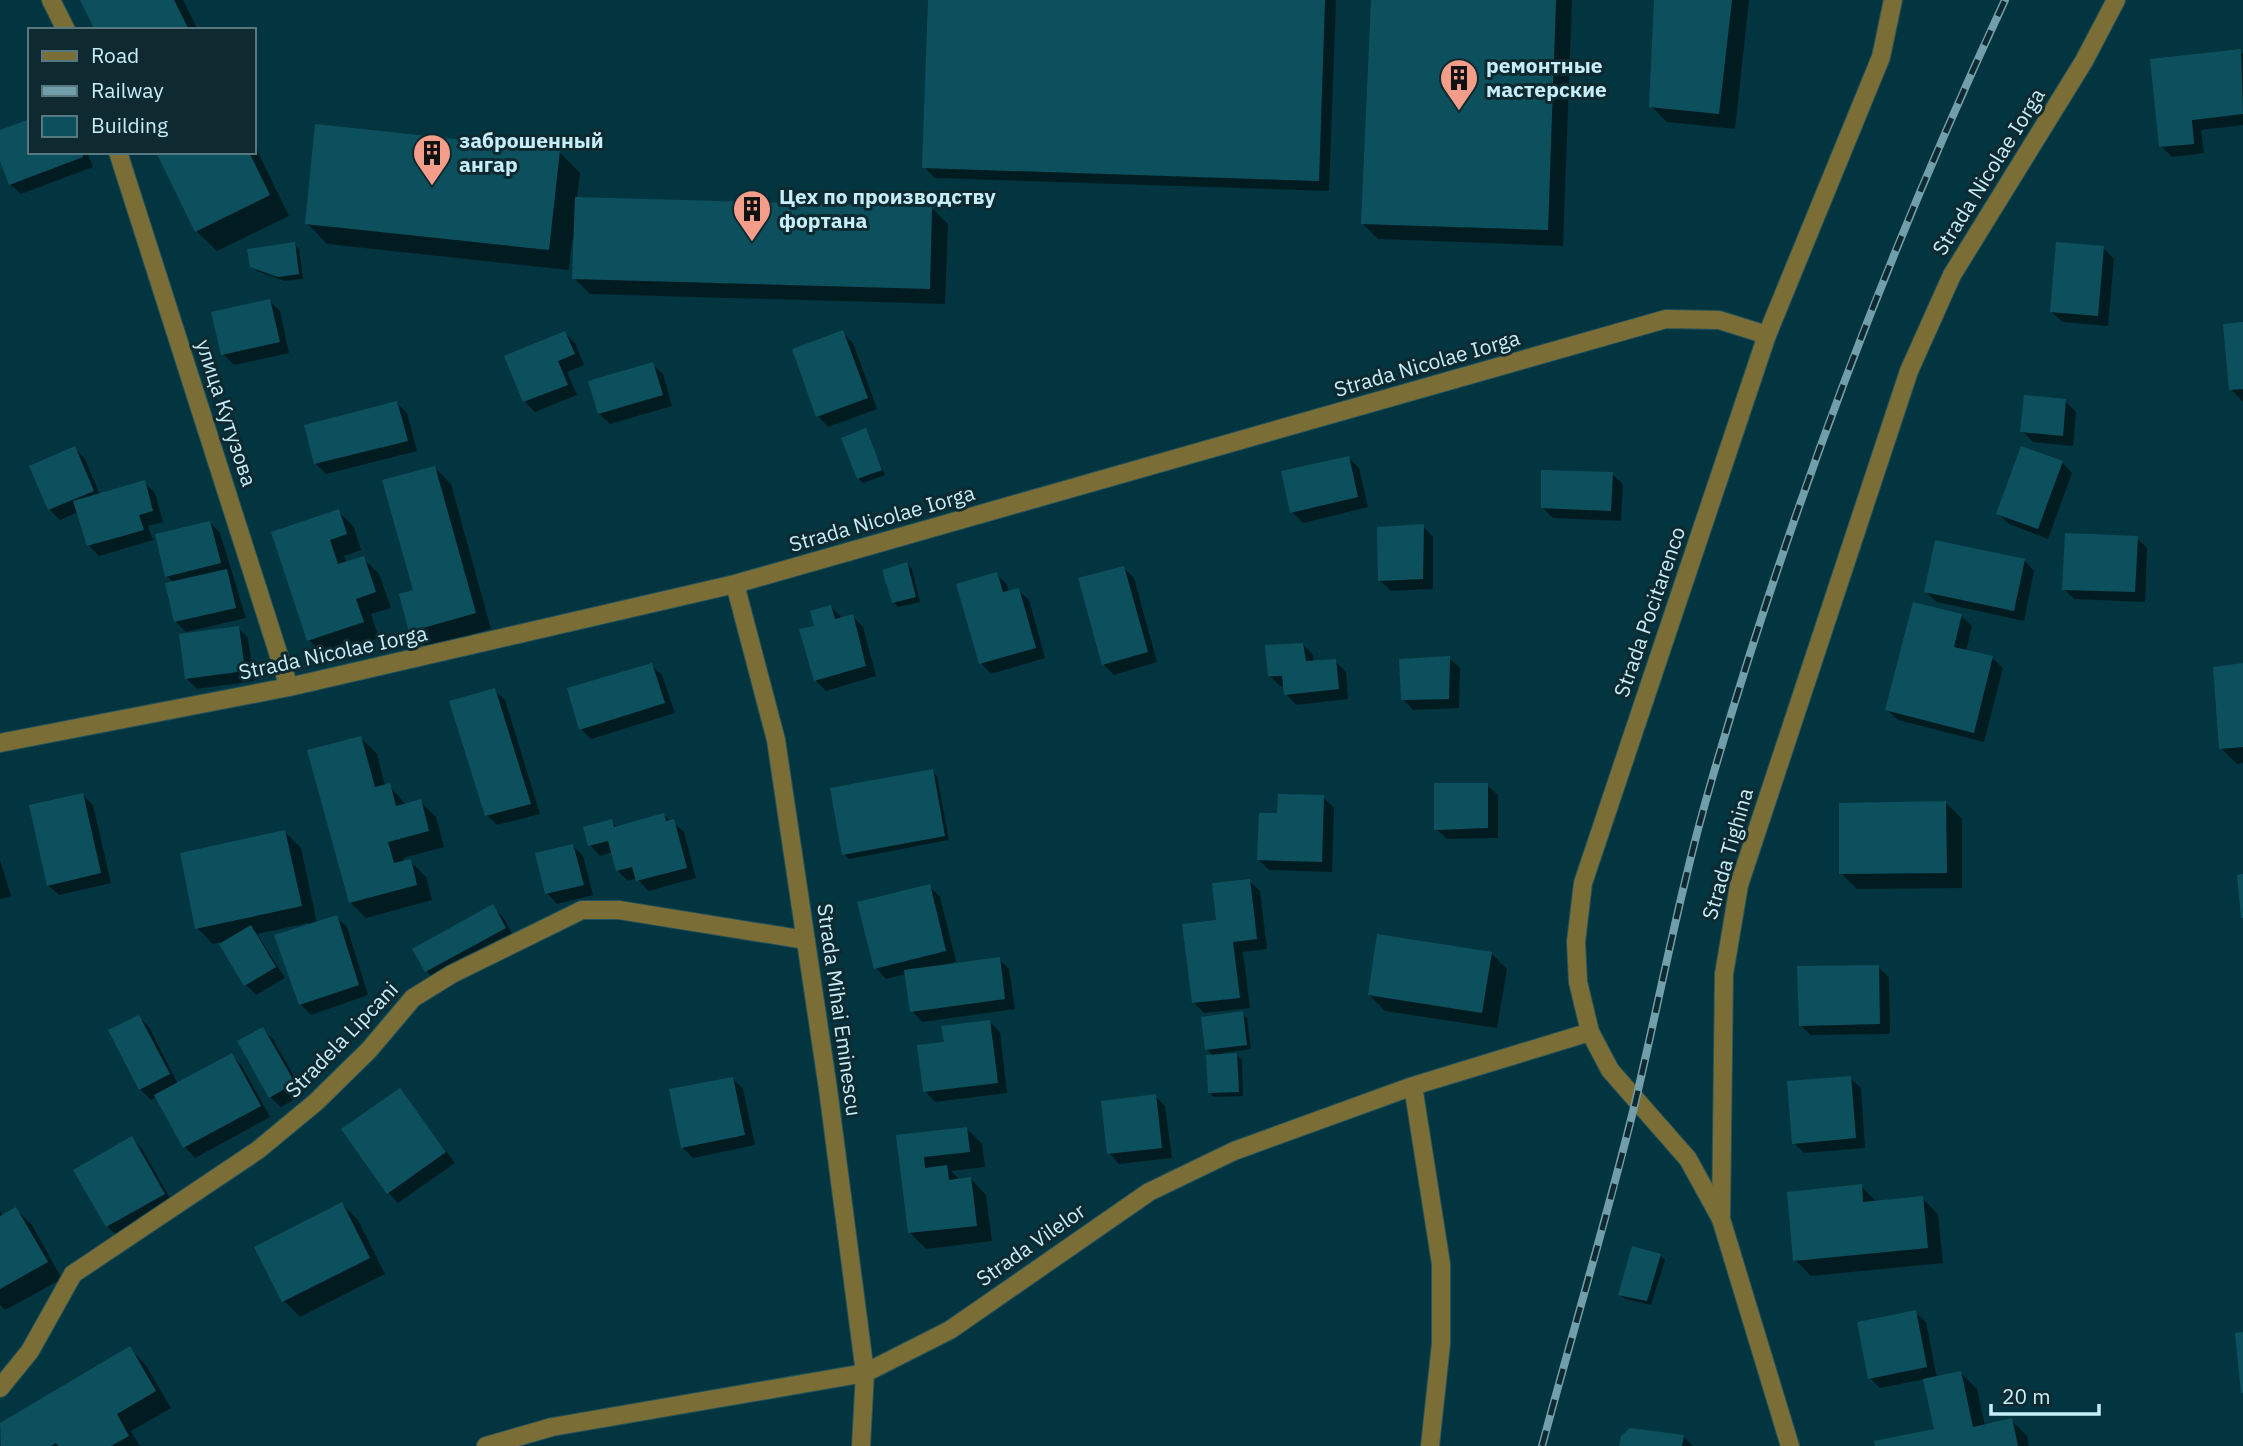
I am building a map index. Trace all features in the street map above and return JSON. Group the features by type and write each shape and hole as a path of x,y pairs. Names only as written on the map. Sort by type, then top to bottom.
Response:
{"street":[{"path":"51,0 65,28"},
{"name":"Strada Pocitarenco","path":"1721,1219 1688,1159 1610,1070 1590,1032 1578,982 1576,942 1583,883 1767,335 1881,57 1894,0"},
{"name":"Strada Nicolae Iorga","path":"1909,371 1952,275 2084,61 2116,0"},
{"name":"улица Кутузова","path":"119,154 289,687"},
{"name":"Strada Nicolae Iorga","path":"0,743 289,687 735,584 1666,319 1719,320 1767,335"},
{"name":"Strada Tighina","path":"1790,1446 1721,1219 1724,974 1739,885 1909,371"},
{"name":"Strada Mihai Eminescu","path":"735,584 776,740 806,940 865,1373 861,1446"},
{"name":"Stradela Lipcani","path":"0,1388 30,1351 73,1274 258,1150 316,1102 369,1050 412,998 452,974 582,910 619,910 806,940"},
{"name":"Strada Vilelor","path":"486,1446 552,1427 865,1373 950,1330 1149,1192 1234,1151 1413,1086 1590,1032"},
{"path":"1413,1086 1441,1264 1441,1344 1430,1446"}],"building":[{"path":"80,0 174,0 188,28 94,28"},
{"path":"928,0 1325,0 1319,181 922,168"},
{"name":"ремонтные мастерские","path":"1371,0 1556,0 1548,230 1361,224"},
{"path":"1654,0 1732,0 1719,114 1649,107"},
{"path":"2241,49 2243,114 2192,120 2194,144 2159,147 2150,59"},
{"path":"28,120 28,154 82,154 83,157 9,185 0,161 0,130"},
{"name":"заброшенный ангар","path":"315,124 560,150 549,250 305,224"},
{"path":"157,154 250,154 270,195 195,232"},
{"name":"Цех по производству фортана","path":"575,197 932,207 930,289 572,279"},
{"path":"295,242 299,274 278,277 250,267 247,249"},
{"path":"2056,242 2104,246 2098,316 2050,312"},
{"path":"270,299 280,342 221,355 211,312"},
{"path":"2243,322 2243,389 2229,390 2223,324"},
{"path":"843,330 868,398 816,417 792,349"},
{"path":"565,331 575,354 558,361 568,385 523,402 504,356"},
{"path":"653,362 663,395 598,414 588,381"},
{"path":"2024,395 2066,399 2063,436 2020,432"},
{"path":"397,401 408,441 314,464 304,425"},
{"path":"866,428 882,470 857,479 841,438"},
{"path":"75,446 94,491 48,510 29,466"},
{"path":"2021,446 2063,461 2038,529 1996,514"},
{"path":"1349,456 1358,497 1290,513 1281,471"},
{"path":"435,466 476,613 409,632 399,594 413,590 382,480"},
{"path":"1541,470 1613,472 1611,511 1541,508"},
{"path":"145,480 153,511 139,515 144,530 87,546 73,501"},
{"path":"339,509 347,534 330,540 338,564 364,556 376,592 356,599 364,622 307,641 271,532"},
{"path":"210,521 221,563 165,577 155,534"},
{"path":"1424,524 1423,579 1378,581 1377,527"},
{"path":"2065,533 2138,536 2135,592 2062,590"},
{"path":"1935,540 2025,559 2014,611 1924,592"},
{"path":"907,562 916,597 892,603 882,570"},
{"path":"1124,566 1148,652 1102,665 1078,578"},
{"path":"227,569 236,608 174,622 165,583"},
{"path":"997,572 1003,592 1019,588 1036,648 979,664 956,584"},
{"path":"1913,602 1962,614 1954,647 1993,656 1974,733 1885,710"},
{"path":"831,605 835,619 853,614 866,666 814,681 799,629 814,626 810,611"},
{"path":"239,626 245,671 185,679 179,634"},
{"path":"1303,643 1306,661 1336,659 1339,689 1284,695 1282,676 1268,676 1265,645"},
{"path":"1450,656 1449,699 1401,700 1399,659"},
{"path":"652,663 665,703 579,730 567,688"},
{"path":"2243,663 2243,747 2219,749 2213,667"},
{"path":"495,688 531,804 485,816 449,701"},
{"path":"361,736 375,787 390,783 396,806 421,799 429,831 388,842 394,863 411,859 417,885 349,903 307,750"},
{"path":"933,769 945,836 842,855 830,788"},
{"path":"1434,783 1488,783 1488,828 1434,830"},
{"path":"83,793 101,873 47,886 29,805"},
{"path":"1278,794 1324,795 1322,862 1257,860 1259,813 1277,813"},
{"path":"1946,801 1947,873 1839,874 1839,803"},
{"path":"664,813 666,821 674,819 687,868 636,881 632,867 616,871 608,841 588,846 583,827 612,819 614,827"},
{"path":"285,830 302,906 195,929 180,853"},
{"path":"573,844 584,885 545,894 535,853"},
{"path":"2243,874 2243,918 2241,918 2237,875"},
{"path":"1250,879 1257,939 1233,942 1240,998 1192,1003 1182,924 1216,920 1212,883"},
{"path":"930,884 946,951 874,969 857,902"},
{"path":"493,904 506,928 425,972 412,949"},
{"path":"337,915 359,985 299,1005 274,935"},
{"path":"251,925 276,967 244,986 219,944"},
{"path":"1377,934 1492,952 1482,1013 1368,995"},
{"path":"1000,957 1005,999 910,1012 904,970"},
{"path":"1879,965 1880,1024 1799,1026 1797,966"},
{"path":"1243,1011 1247,1045 1205,1050 1201,1017"},
{"path":"139,1015 170,1074 139,1090 108,1030"},
{"path":"990,1020 998,1083 923,1092 917,1045 944,1042 941,1026"},
{"path":"263,1027 295,1083 269,1098 237,1041"},
{"path":"232,1053 261,1106 183,1148 154,1095"},
{"path":"1237,1053 1239,1092 1208,1093 1206,1055"},
{"path":"1851,1076 1856,1138 1792,1144 1787,1081"},
{"path":"733,1077 745,1135 681,1148 669,1089"},
{"path":"400,1088 446,1152 387,1194 341,1129"},
{"path":"1156,1094 1162,1148 1107,1154 1101,1101"},
{"path":"967,1127 970,1152 924,1157 925,1168 947,1165 949,1180 971,1177 977,1226 908,1233 896,1135"},
{"path":"132,1136 165,1194 106,1227 73,1170"},
{"path":"1862,1184 1863,1202 1923,1196 1928,1248 1793,1261 1787,1192"},
{"path":"342,1202 370,1258 282,1302 254,1247"},
{"path":"16,1207 48,1262 0,1289 0,1216"},
{"path":"1632,1246 1661,1254 1647,1301 1618,1295"},
{"path":"1916,1310 1927,1367 1868,1379 1857,1322"},
{"path":"2243,1332 2243,1393 2241,1393 2235,1333"},
{"path":"130,1346 156,1391 117,1414 129,1436 111,1446 58,1446 56,1443 51,1446 1,1446 0,1423"},
{"path":"1961,1371 1973,1427 2012,1418 2018,1446 1875,1446 1874,1441 1934,1429 1923,1379"},
{"path":"1630,1428 1684,1435 1682,1446 1619,1446 1621,1436"}],"railway":[{"path":"1542,1446 1625,1142 1701,819 1742,679 1843,384 1920,191 2005,0"}],"place":[{"name":"ремонтные мастерские","path":"1459,112"},
{"name":"заброшенный ангар","path":"432,187"},
{"name":"Цех по производству фортана","path":"752,243"}]}
